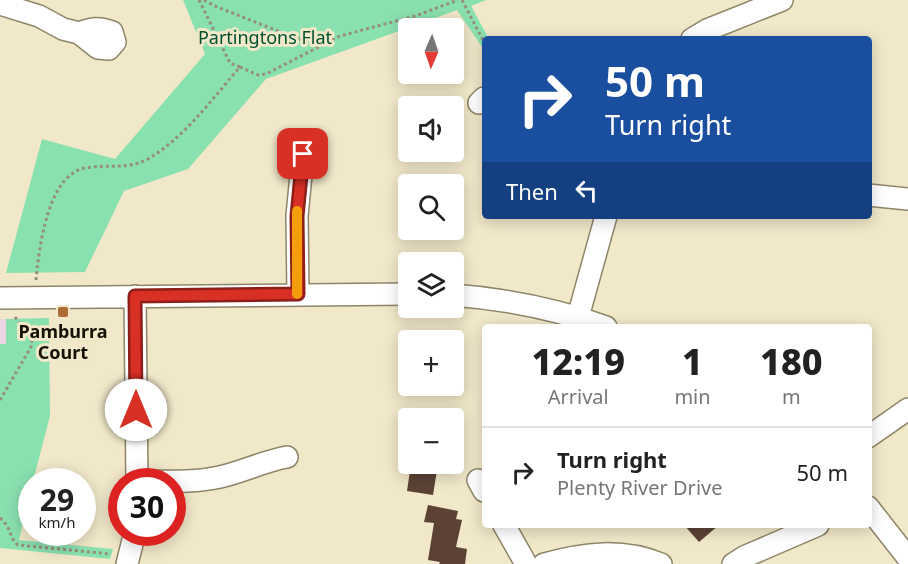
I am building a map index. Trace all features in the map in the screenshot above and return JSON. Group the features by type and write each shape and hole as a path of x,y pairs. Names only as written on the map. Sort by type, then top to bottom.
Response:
{"street":[{"path":"697,36 782,0"},
{"path":"0,4 79,33"},
{"path":"298,294 297,216 303,154"},
{"path":"872,195 908,199"},
{"path":"578,317 605,219"},
{"path":"0,298 398,294"},
{"path":"135,296 136,468"},
{"path":"464,296 511,302 578,317 598,324"},
{"path":"872,433 908,409"},
{"path":"186,480 217,477 287,457"},
{"path":"872,512 908,558"},
{"path":"506,528 526,564"},
{"path":"733,564 811,528"},
{"path":"544,564 585,554 605,553 644,558 661,564"}],"path":[{"path":"199,0 230,63 258,75 266,74 340,36 415,16 460,0 482,38"},
{"path":"204,0 291,37 305,41 327,42"},
{"path":"36,280 49,207 57,192 72,174 87,168 125,166 148,159 188,126 240,67"},
{"path":"15,317 33,342"},
{"path":"0,400 22,365 33,342 34,326"},
{"path":"0,518 9,526 13,540 18,545 122,559"}],"shaded area":[{"path":"0,319 6,319 6,344 0,344"}],"green space":[{"name":"Partingtons Flat","path":"183,0 486,0 471,6 487,36 482,36 482,47 457,10 435,18 398,18 398,31 266,79 188,169 124,191 85,272 6,273 42,139 115,159 205,54"},
{"path":"49,318 50,416 36,468 18,468 18,546 82,546 113,549 110,559 0,548 0,344 6,344 6,319"}],"building":[{"path":"410,474 436,474 433,495 407,491"},
{"path":"428,505 458,511 456,519 462,520 456,547 467,549 465,564 439,564 440,562 428,560 434,523 424,522"},
{"path":"687,528 715,528 699,542"}],"slow traffic":[{"path":"297,211 297,294"}],"place":[{"name":"Pamburra Court","path":"63,312"}],"route":[{"path":"136,410 135,296 298,294 297,216 303,154"}]}
